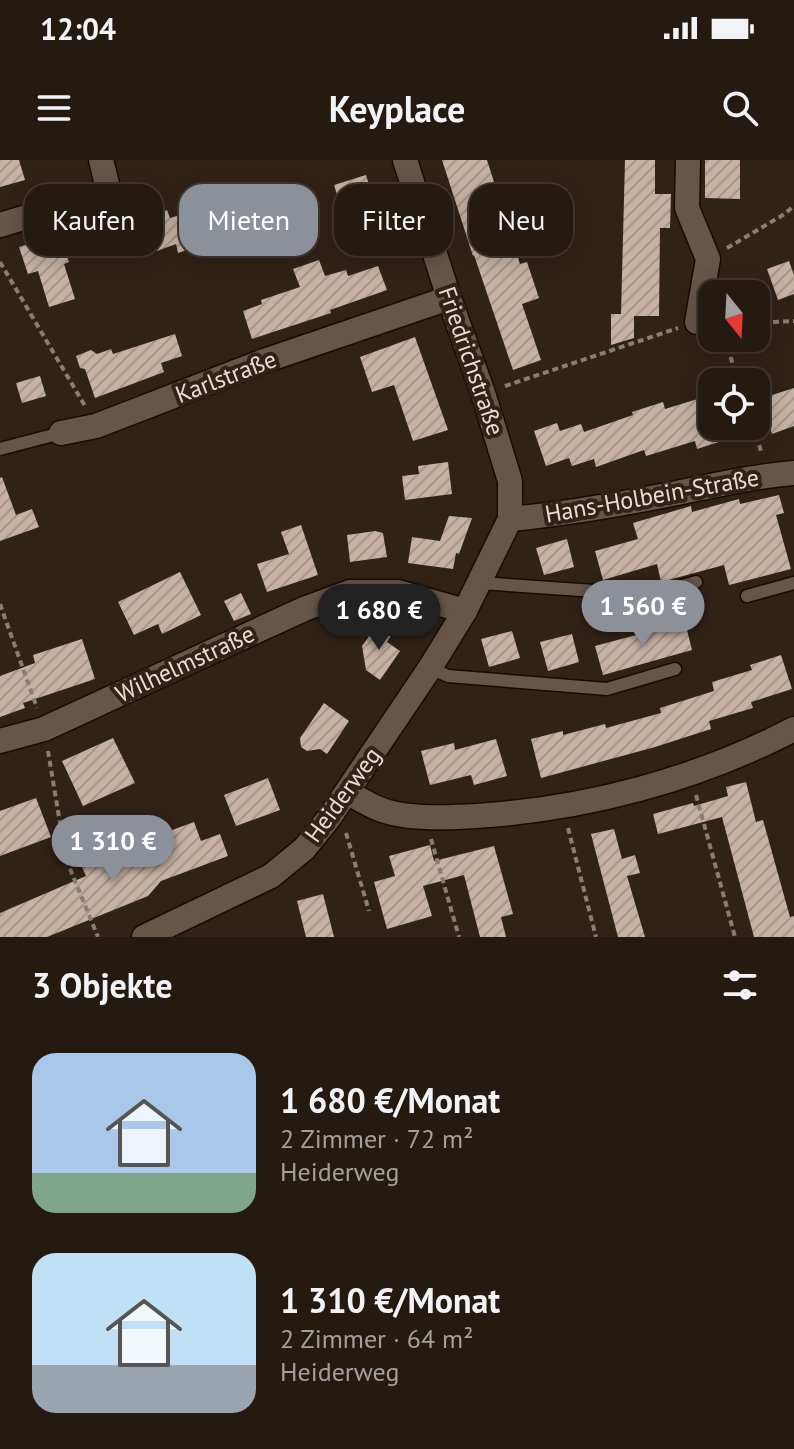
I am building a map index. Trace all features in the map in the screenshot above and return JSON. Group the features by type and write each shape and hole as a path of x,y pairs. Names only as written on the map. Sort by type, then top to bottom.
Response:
{"street":[{"path":"0,225 109,192 101,160"},
{"name":"Friedrichstraße","path":"405,160 510,481 510,519"},
{"path":"688,160 687,208 708,259 697,322"},
{"name":"Karlstraße","path":"61,433 96,426 264,361 449,298"},
{"name":"Hans-Holbein-Straße","path":"510,519 794,473"},
{"name":"Heiderweg","path":"153,935 271,876 304,849 347,792 430,668 465,611 510,519"},
{"name":"Wilhelmstraße","path":"0,741 44,729 304,609 350,592 398,592 465,611"},
{"path":"347,792 374,808 426,817 497,814 565,806 633,791 690,773 758,747 794,729"}],"lane":[{"name":"Karlstraße","path":"0,449 61,433"},
{"path":"480,583 652,595 696,582"},
{"path":"747,596 794,583"},
{"path":"430,668 448,676 607,689 675,669"}],"path":[{"path":"708,259 794,206"},
{"path":"0,262 96,426"},
{"path":"773,322 794,321"},
{"path":"483,393 697,322"},
{"path":"757,440 768,475"},
{"path":"0,604 44,729 66,859 98,937"},
{"path":"690,773 735,937"},
{"path":"565,806 596,937"},
{"path":"426,817 459,937"},
{"path":"346,833 369,911"}],"building":[{"path":"0,160 19,160 25,180 0,187"},
{"path":"442,160 487,160 495,184 469,184 469,244 453,194 453,184 450,184"},
{"path":"625,160 655,160 655,194 671,194 670,228 660,228 659,316 634,316 634,338 611,345 611,314 621,314"},
{"path":"705,160 740,160 740,199 705,198"},
{"path":"366,175 369,184 337,184"},
{"path":"167,210 170,218 179,215 178,253 176,244 163,249 163,212"},
{"path":"24,246 24,256 67,256 69,262 64,264 75,299 49,307 38,271 28,274 19,247"},
{"path":"474,256 517,256 520,264 527,262 539,298 522,304 541,360 513,370"},
{"path":"319,260 325,276 346,270 348,276 378,266 387,290 330,310 331,313 252,339 243,311 262,304 261,300 300,287 293,269"},
{"path":"789,261 794,275 794,294 778,300 767,269"},
{"path":"175,334 182,356 161,363 164,372 95,398 85,369 80,368 76,356 91,350 97,354 111,349 113,354"},
{"path":"415,337 448,430 413,441 394,385 372,392 360,357"},
{"path":"40,376 46,396 22,403 16,383"},
{"path":"794,388 794,426 772,434 770,396"},
{"path":"698,399 698,440 725,440 697,449 695,441 646,456 644,450 596,467 594,459 572,466 569,458 546,466 534,431 557,423 560,431 581,424 584,432 663,402 665,409"},
{"path":"448,462 452,494 405,500 402,476 419,474 418,466"},
{"path":"0,478 16,515 32,509 39,527 0,541"},
{"path":"779,495 784,513 776,515 791,569 729,585 724,565 661,582 657,564 603,580 595,551 638,539 633,523 691,506 692,512 739,499 740,504"},
{"path":"449,516 472,518 459,554 456,553 453,569 408,563 412,537 440,541"},
{"path":"301,525 318,575 267,592 257,564 289,554 281,532"},
{"path":"375,531 383,533 387,557 350,562 347,535"},
{"path":"567,539 574,567 544,575 536,548"},
{"path":"180,572 201,615 162,634 158,624 134,635 118,602"},
{"path":"241,593 251,614 234,621 224,601"},
{"path":"685,622 692,650 603,675 595,646"},
{"path":"378,624 392,634 387,642 400,651 380,680 366,670 362,646"},
{"path":"512,631 520,658 489,667 481,639"},
{"path":"572,634 579,662 548,671 540,642"},
{"path":"82,639 95,679 23,703 25,708 0,717 0,676 35,663 33,655"},
{"path":"781,655 792,689 751,702 753,708 709,721 711,729 541,778 531,739 563,731 563,735 605,724 606,728 661,713 660,708 714,691 712,682 752,670 750,665"},
{"path":"324,703 349,721 327,754 320,749 307,751 301,747 300,738"},
{"path":"113,738 135,783 83,806 62,761"},
{"path":"496,739 507,776 474,785 471,775 430,785 421,751 454,743 455,750"},
{"path":"268,778 280,810 236,826 224,795"},
{"path":"746,782 756,822 763,820 790,917 794,916 794,937 754,937 722,817 658,834 653,814 728,796 726,787"},
{"path":"36,798 51,837 0,856 0,811"},
{"path":"194,822 201,841 220,834 228,856 161,881 148,896 47,937 0,937 0,913 86,876 82,867"},
{"path":"614,829 622,859 635,855 640,873 627,876 645,937 618,937 591,834"},
{"path":"430,845 434,861 494,846 513,914 501,917 506,937 480,937 464,875 423,886 432,916 387,929 374,882 395,876 389,856"},
{"path":"323,894 334,937 306,937 297,901"}]}
